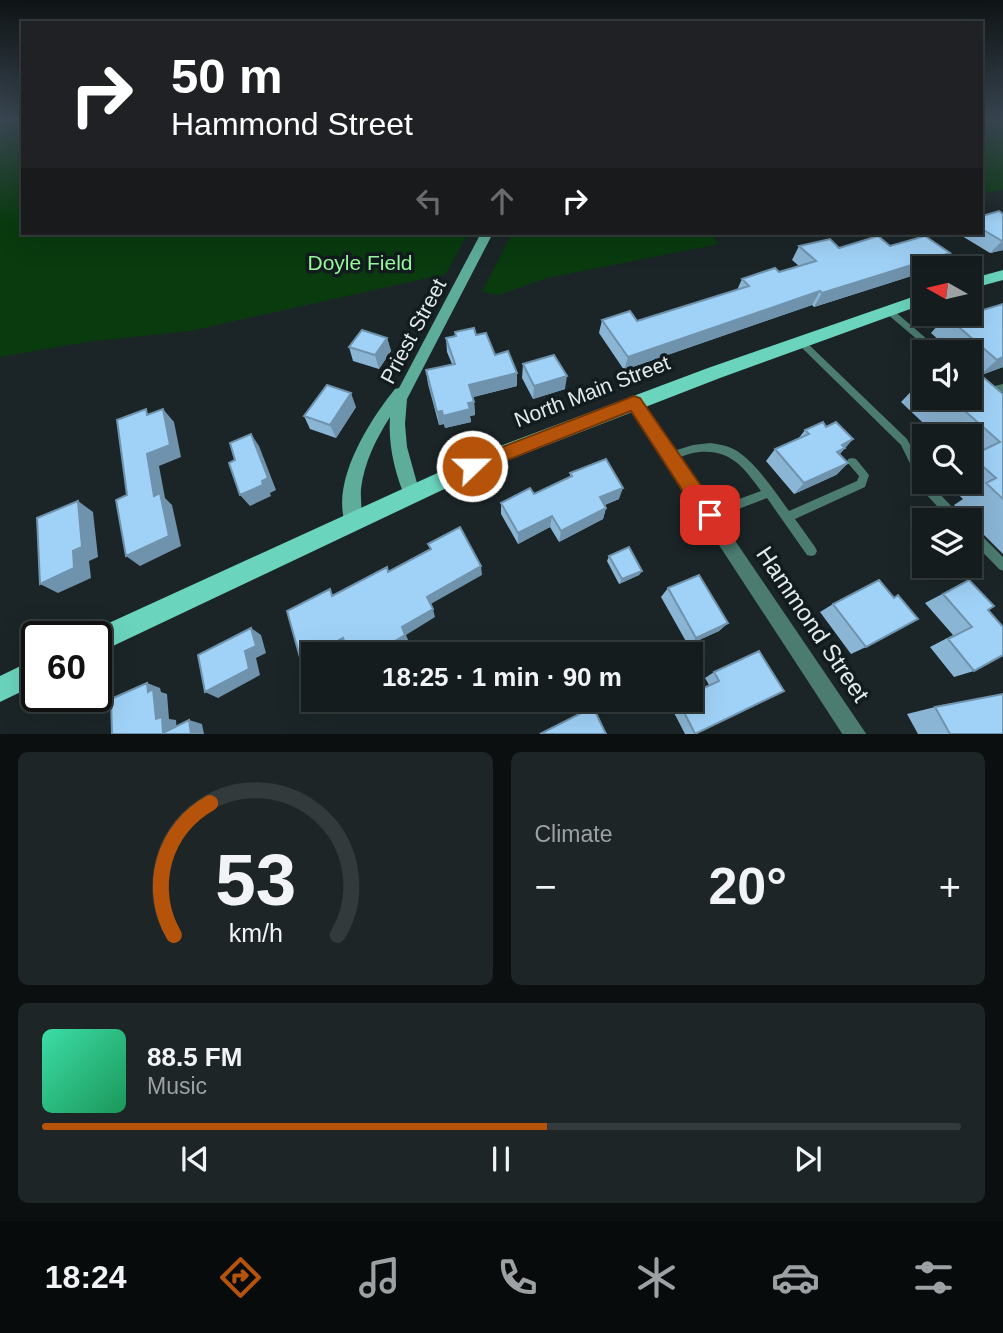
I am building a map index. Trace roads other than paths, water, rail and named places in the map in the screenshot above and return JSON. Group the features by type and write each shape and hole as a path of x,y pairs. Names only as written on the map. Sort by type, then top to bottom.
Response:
{"main road":[{"name":"Priest Street","path":"412,494 398,450 398,409 405,386 486,235"},
{"path":"982,281 1003,275"},
{"name":"North Main Street","path":"112,635 486,460 634,402 912,302"},
{"path":"353,522 350,492 358,466 383,416 405,386"},
{"path":"0,689 21,679"}],"street":[{"name":"Hammond Street","path":"634,402 856,734"}],"lane":[{"path":"889,311 924,340"},
{"path":"801,342 904,442 928,489 946,508"},
{"path":"982,386 989,391 1003,388"},
{"path":"670,456 690,449 724,450 738,457 811,551"},
{"path":"786,517 861,484 864,475 852,462"},
{"path":"710,515 767,494"},
{"path":"982,544 1003,565"}],"park label":[{"name":"Doyle Field","path":"360,262"}]}
